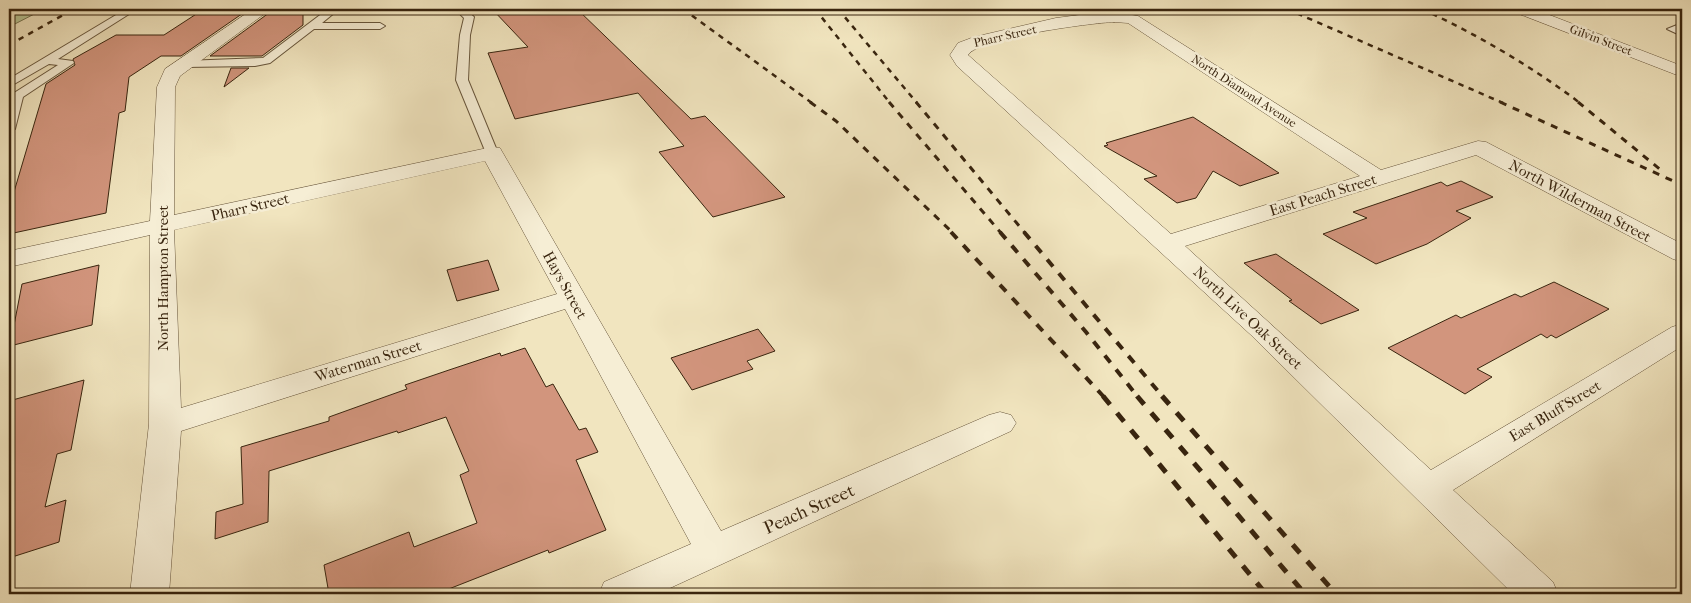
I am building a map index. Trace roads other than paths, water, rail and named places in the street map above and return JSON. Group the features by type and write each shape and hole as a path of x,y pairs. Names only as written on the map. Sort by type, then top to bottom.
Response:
{"street":[{"name":"North Hampton Street","path":"149,594 165,424 162,226 166,87 172,73 263,9"},
{"name":"Gilvin Street","path":"1520,9 1682,72"},
{"name":"Pharr Street","path":"964,47 1093,17 1105,16"},
{"name":"North Diamond Avenue","path":"1105,16 1132,19 1378,178"},
{"name":"North Live Oak Street","path":"964,47 959,55 964,62 1167,243 1539,594"},
{"name":"East Peach Street","path":"1167,243 1478,148"},
{"name":"North Wilderman Street","path":"1478,148 1682,254"},
{"name":"Pharr Street","path":"9,259 492,153"},
{"name":"Hays Street","path":"492,153 714,552"},
{"name":"Waterman Street","path":"165,424 572,298"},
{"name":"East Bluff Street","path":"1428,488 1682,333"},
{"name":"Peach Street","path":"618,594 1000,423"}],"lane":[{"path":"9,84 132,9"},
{"path":"184,64 255,63 266,61 334,9"},
{"name":"Hays Street","path":"460,9 469,17 465,35 462,80 492,153"},
{"path":"312,26 380,26"},
{"path":"1682,26 1672,29 1682,33"},
{"path":"9,129 18,95 69,63 47,61"}],"railway":[{"path":"9,45 74,9"},
{"path":"683,9 812,103"},
{"path":"815,9 890,103"},
{"path":"838,9 917,103"},
{"path":"1287,9 1503,103"},
{"path":"1422,9 1504,52 1543,76 1580,103"},
{"path":"810,102 836,121 953,233"},
{"path":"889,102 1001,233"},
{"path":"916,102 1025,233"},
{"path":"1500,102 1682,185"},
{"path":"1578,102 1662,171"},
{"path":"951,232 1104,397"},
{"path":"1000,232 1086,332 1138,397"},
{"path":"1024,232 1163,397"},
{"path":"1103,396 1266,594"},
{"path":"1137,396 1305,594"},
{"path":"1162,396 1336,594"}]}
